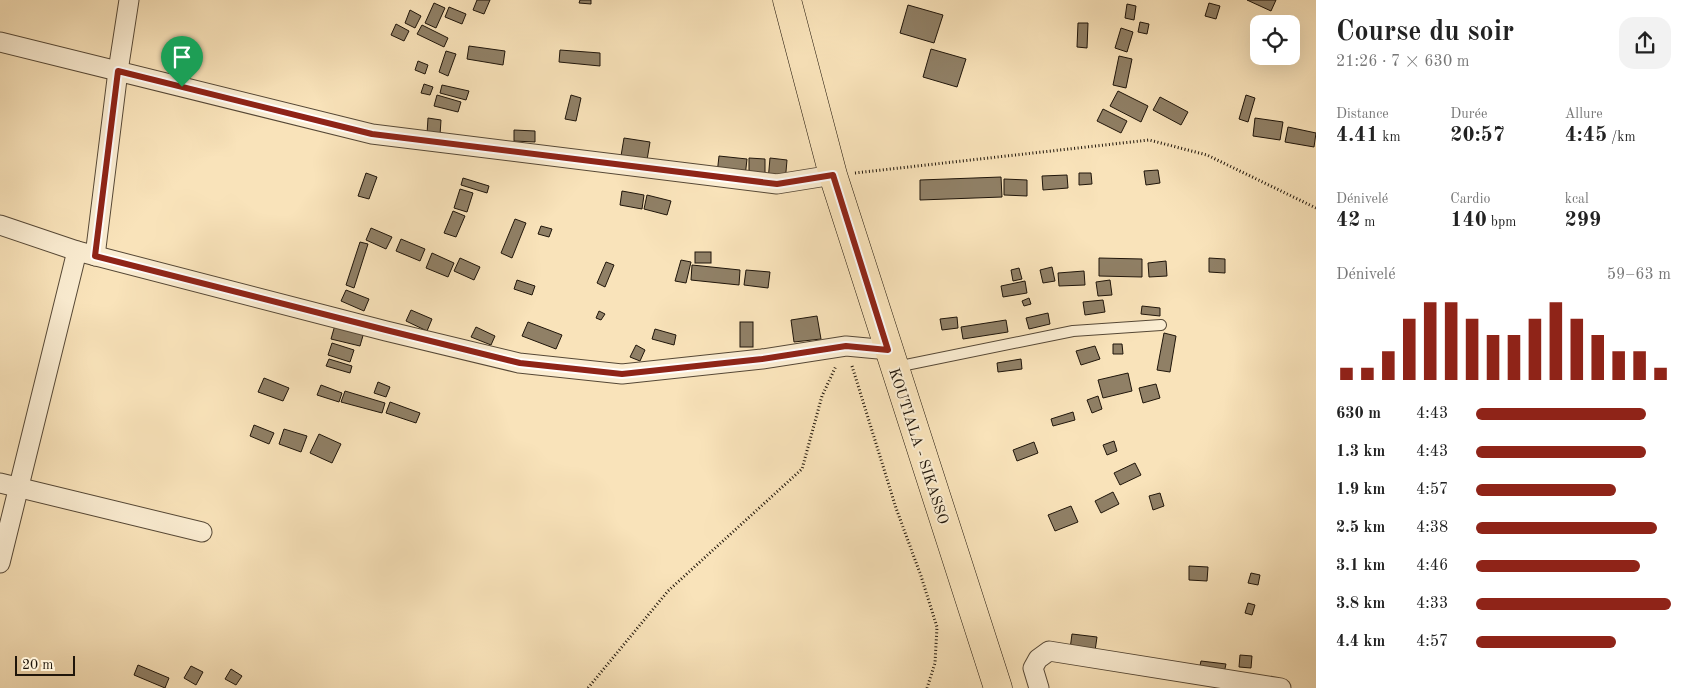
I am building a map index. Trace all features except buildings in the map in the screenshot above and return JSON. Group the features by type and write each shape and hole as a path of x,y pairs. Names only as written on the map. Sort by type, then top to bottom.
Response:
{"main road":[{"name":"KOUTIALA - SIKASSO","path":"787,0 833,175 998,688"}],"street":[{"path":"95,256 128,0"},
{"path":"0,42 372,134 777,184 833,175"},
{"path":"0,225 95,256 520,363 622,374 762,359 846,346 891,358"},
{"path":"0,563 77,251"},
{"path":"0,483 202,532"},
{"path":"1039,688 1033,668 1038,659 1049,651 1281,688"}],"lane":[{"path":"891,358 1073,331 1161,325"}],"path":[{"path":"833,175 1149,140 1207,155 1316,208"},
{"path":"588,688 668,592 802,470 822,396 846,346"},
{"path":"846,346 896,508 938,627 935,663 927,688"}],"route":[{"path":"118,71 182,87 372,134 777,184 833,175 888,350 846,346 762,359 622,374 520,363 95,256 118,71"}]}
